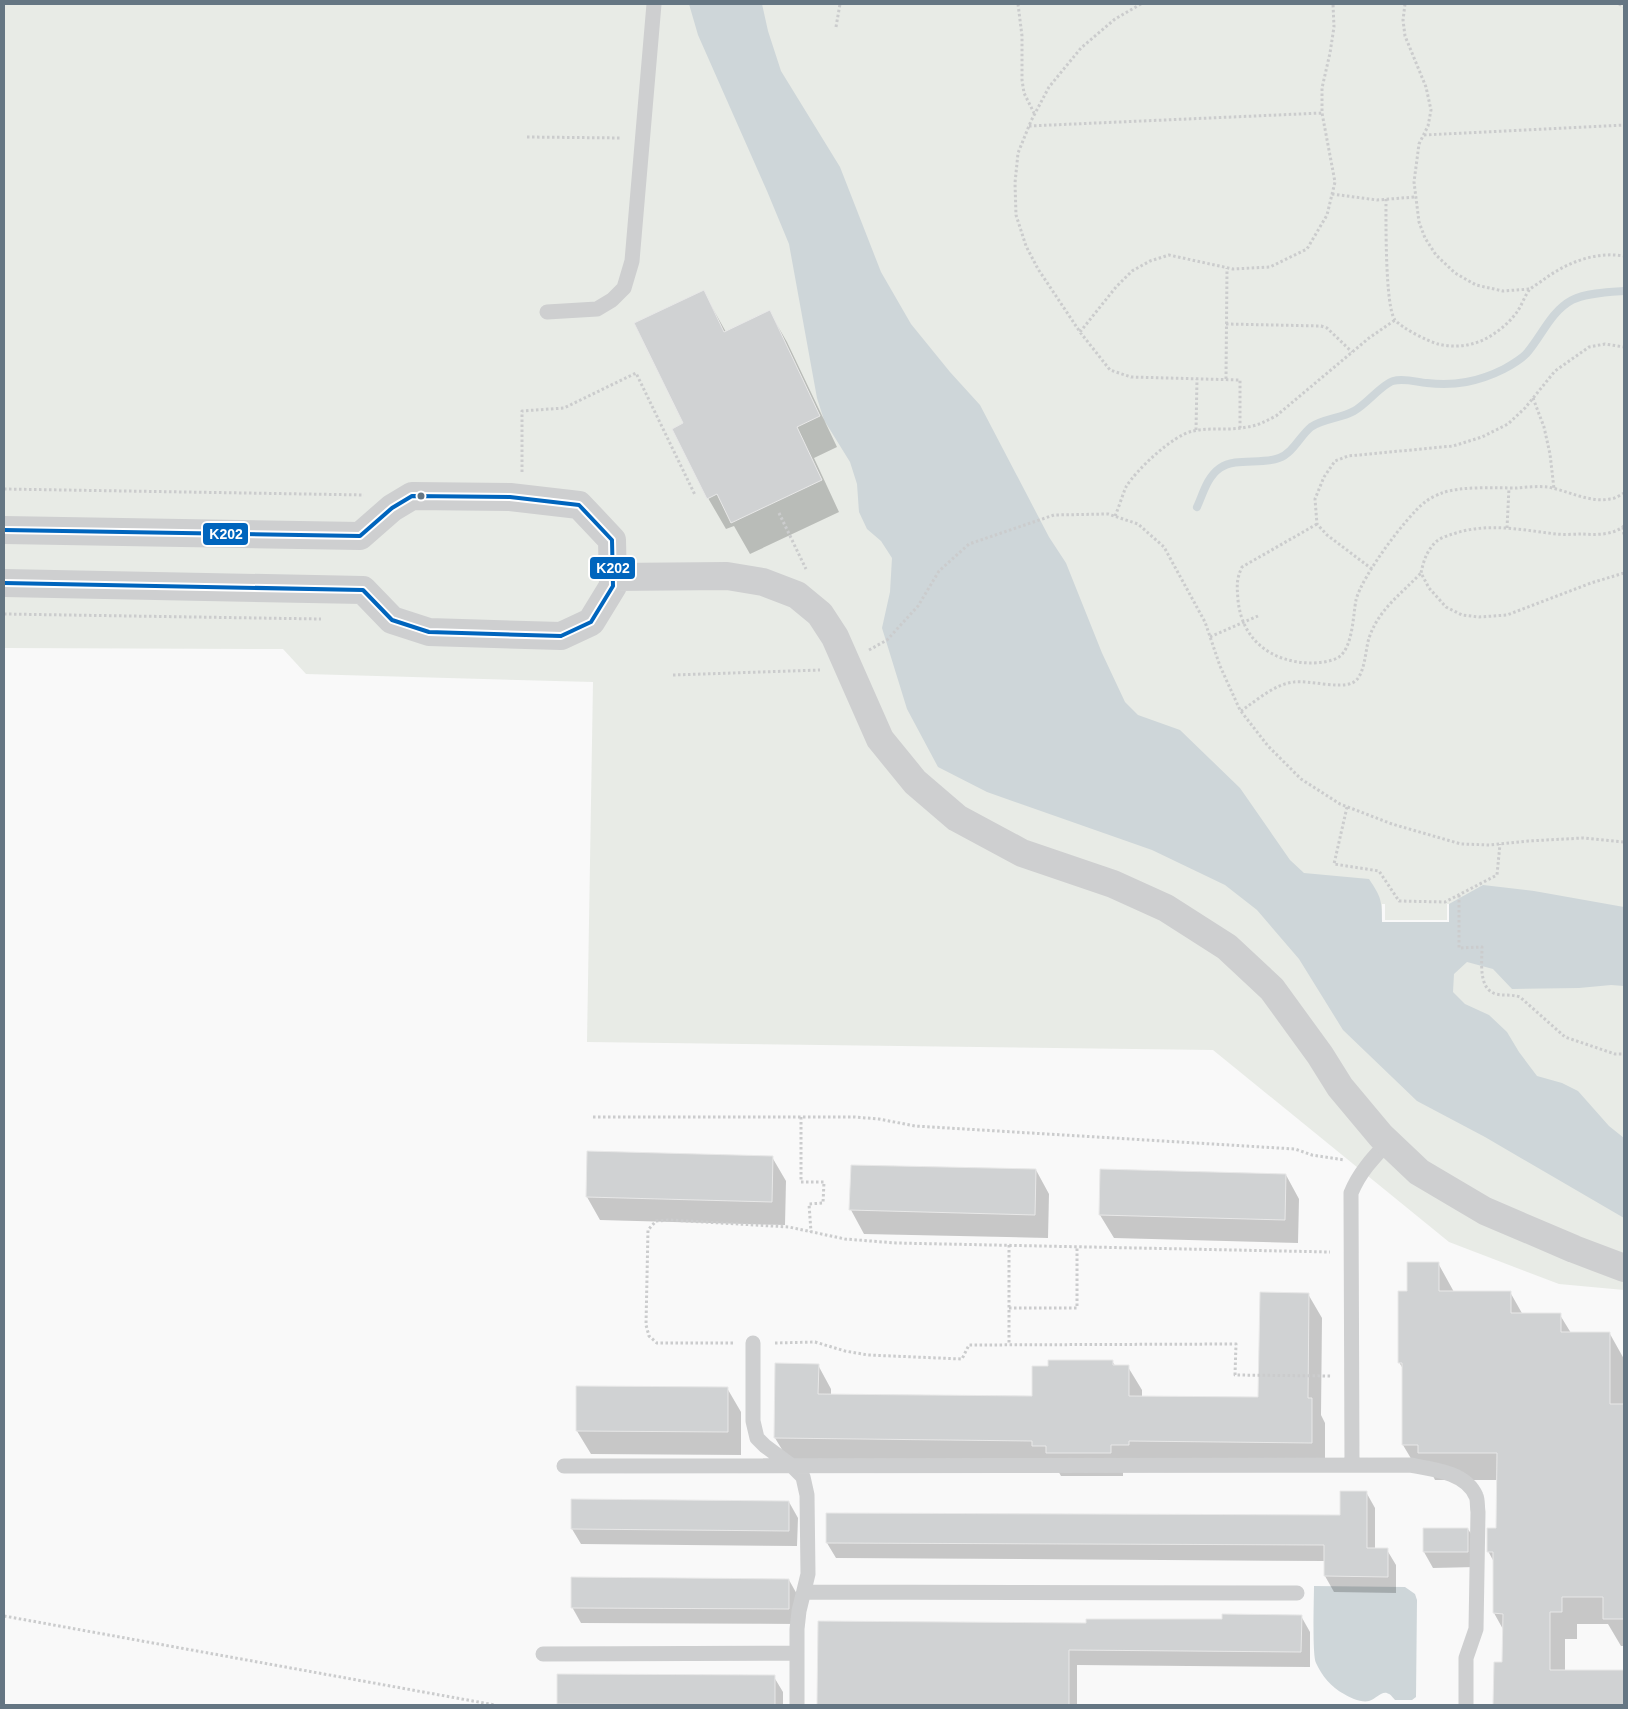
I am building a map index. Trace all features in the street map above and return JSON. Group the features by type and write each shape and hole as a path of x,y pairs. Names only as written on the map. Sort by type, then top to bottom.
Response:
{"street":[{"path":"4,530 360,536 392,508 412,496 522,498 579,505 612,540 613,586 591,622 561,636 429,632 392,620 363,590 4,584"},
{"path":"613,577 727,576 763,582 797,595 820,614 835,638 880,738 915,782 957,818 1022,853 1113,884 1157,904 1227,947 1272,989 1320,1055 1340,1087 1388,1142 1419,1172 1485,1211 1624,1268"}],"lane":[{"path":"547,312 597,309 612,300 624,288 632,261 654,4"},
{"path":"1352,1465 1351,1193 1369,1162 1388,1142"},
{"path":"753,1343 752,1421 757,1438 803,1477 808,1495 808,1574 799,1611 797,1705"},
{"path":"564,1466 1410,1465 1429,1469 1464,1481 1476,1496 1478,1512 1476,1629 1466,1658 1466,1705"},
{"path":"804,1592 1296,1593"},
{"path":"542,1654 797,1653"}],"path":[{"path":"836,27 840,4"},
{"path":"1018,4 1022,36 1022,80 1024,93 1034,114"},
{"path":"1141,4 1115,19 1081,48 1049,87 1034,114 1018,154 1014,183 1016,215 1026,246 1038,269 1080,332 1110,370 1131,377 1240,380 1240,428"},
{"path":"1080,332 1116,287 1132,272 1150,261 1168,255 1234,269 1270,266 1307,249 1327,215 1335,182 1322,113 1322,88 1334,27 1333,4"},
{"path":"1405,4 1403,20 1405,36 1426,87 1431,110 1428,126 1419,144 1414,182 1419,222 1425,238 1436,255 1455,273 1476,285 1503,291 1530,289"},
{"path":"1619,4 1624,7"},
{"path":"1029,126 1322,113"},
{"path":"1423,135 1624,125"},
{"path":"527,136 642,139"},
{"path":"1332,194 1377,200 1415,197"},
{"path":"1386,199 1389,300 1395,320 1428,342 1444,346 1464,346 1482,341 1496,333 1516,313 1530,289 1552,274 1576,262 1605,255 1624,256"},
{"path":"1226,379 1227,268"},
{"path":"1116,516 1126,488 1136,474 1166,445 1191,431 1240,428 1259,424 1276,416 1352,352 1395,320"},
{"path":"1226,324 1321,326 1327,328 1352,352"},
{"path":"1372,569 1327,536 1317,524 1315,499 1324,477 1335,461 1348,456 1454,446 1482,437 1508,424 1555,371 1589,347 1605,344 1624,347"},
{"path":"522,498 522,411 564,408 636,373 695,495"},
{"path":"1196,430 1197,379"},
{"path":"1533,398 1544,427 1550,454 1554,489"},
{"path":"1317,524 1242,567 1237,577 1243,623 1258,644 1278,658 1296,663 1326,662 1340,657 1350,634 1356,599 1362,584 1409,517 1427,500 1444,492 1509,488 1546,487 1596,500 1612,499 1624,493"},
{"path":"1507,528 1509,488"},
{"path":"4,489 412,496"},
{"path":"779,513 806,569 797,595"},
{"path":"673,675 816,671 846,663 887,640 918,606 939,571 969,544 1054,515 1108,514 1138,524 1164,547 1205,622 1220,666 1241,711 1268,746 1301,780 1347,807 1392,824 1460,844 1500,844 1583,838 1624,842"},
{"path":"1241,711 1278,686 1295,682 1351,683 1360,676 1369,638 1378,616 1421,573 1424,559 1434,543 1444,537 1464,530 1486,527 1558,534 1594,535 1617,532 1623,527"},
{"path":"1623,527 1624,536"},
{"path":"1421,573 1429,588 1446,607 1462,615 1479,617 1506,615 1591,583 1624,573"},
{"path":"4,614 322,619"},
{"path":"1210,637 1258,616"},
{"path":"1347,807 1334,864 1378,871 1399,902 1445,902 1496,875 1500,844"},
{"path":"1459,895 1459,948 1482,947 1482,971 1485,985 1489,990 1497,994 1513,994 1520,997 1565,1037 1614,1054 1624,1054"},
{"path":"593,1116 854,1116 915,1126 1295,1150 1332,1159 1369,1162"},
{"path":"801,1116 801,1182 824,1182 823,1203 809,1204 811,1232"},
{"path":"1350,1252 896,1242 845,1238 789,1226 670,1220 656,1221 648,1230 646,1325 649,1336 657,1343 815,1342 845,1351 868,1355 962,1359 968,1345 1236,1344 1235,1375 1351,1376"},
{"path":"1009,1245 1009,1345"},
{"path":"1009,1308 1077,1308 1077,1247"},
{"path":"4,1616 495,1705"}],"shaded area":[{"path":"4,4 1624,4 1624,1290 1559,1284 1449,1242 1213,1050 587,1042 593,682 306,674 283,649 4,648"},
{"path":"689,4 762,4 768,31 781,71 840,167 881,272 911,324 980,405 1049,537 1066,563 1102,653 1125,702 1138,715 1180,730 1240,788 1290,860 1304,873 1369,879 1380,899 1382,922 1449,922 1449,904 1483,885 1534,891 1624,907 1624,986 1512,989 1493,969 1467,962 1454,974 1453,992 1465,1004 1489,1015 1507,1032 1537,1076 1562,1083 1578,1091 1609,1126 1624,1138 1624,1218 1485,1137 1417,1101 1343,1030 1299,959 1257,910 1225,885 1152,850 987,792 938,767 907,709 882,628 890,592 892,558 881,541 867,529 859,512 857,484 850,462 824,420 817,398 789,244 698,35"},
{"path":"1314,1586 1405,1587 1415,1594 1417,1600 1416,1697 1412,1700 1395,1700 1388,1693 1382,1693 1369,1701 1360,1701 1339,1691 1327,1681 1318,1668 1315,1658"}],"pier":[{"path":"1382,904 1385,904 1385,920 1447,920 1447,904 1449,904 1449,922 1382,922"}],"building":[{"path":"704,290 724,332 770,310 820,416 797,427 822,480 731,523 717,494 707,499 672,429 683,423 634,323"},
{"path":"587,1151 773,1156 772,1202 586,1197"},
{"path":"851,1165 1036,1169 1035,1215 849,1210"},
{"path":"1100,1169 1286,1174 1285,1220 1099,1215"},
{"path":"1407,1262 1439,1262 1439,1291 1511,1291 1511,1313 1561,1313 1561,1332 1610,1332 1610,1404 1624,1404 1624,1619 1603,1619 1603,1597 1562,1597 1562,1612 1550,1612 1550,1670 1624,1670 1624,1705 1493,1705 1494,1662 1502,1662 1503,1614 1493,1613 1493,1552 1487,1552 1487,1528 1496,1528 1497,1453 1418,1453 1418,1445 1402,1445 1402,1363 1398,1363 1398,1291 1407,1291"},
{"path":"1260,1292 1309,1293 1308,1398 1312,1398 1312,1443 1129,1441 1129,1445 1111,1445 1111,1453 1046,1453 1046,1446 1032,1446 1032,1441 774,1438 775,1363 819,1364 818,1394 1032,1396 1032,1366 1048,1366 1048,1360 1113,1360 1113,1365 1129,1365 1129,1396 1258,1397"},
{"path":"576,1386 728,1387 728,1432 576,1431"},
{"path":"1340,1491 1367,1491 1367,1548 1388,1548 1388,1577 1324,1576 1324,1545 826,1543 826,1513 1340,1515"},
{"path":"571,1499 789,1501 789,1531 571,1529"},
{"path":"1423,1528 1468,1528 1468,1552 1423,1552"},
{"path":"571,1577 789,1579 789,1609 571,1608"},
{"path":"1222,1614 1302,1615 1301,1652 1069,1650 1069,1705 817,1705 818,1621 1086,1623 1086,1619 1222,1619"},
{"path":"557,1674 775,1675 775,1705 557,1704"}],"waterway":[{"path":"1197,507 1206,486 1220,468 1233,463 1272,460 1284,456 1311,427 1354,411 1384,386 1393,381 1406,380 1437,384 1457,383 1476,380 1504,369 1526,354 1552,318 1564,305 1572,300 1591,294 1624,291"}],"transit line":[{"name":"K202","path":"4,530 360,536 392,508 412,496 510,497 579,505 612,540 613,586 591,622 561,636 429,632 392,620 363,590 4,583"}]}
